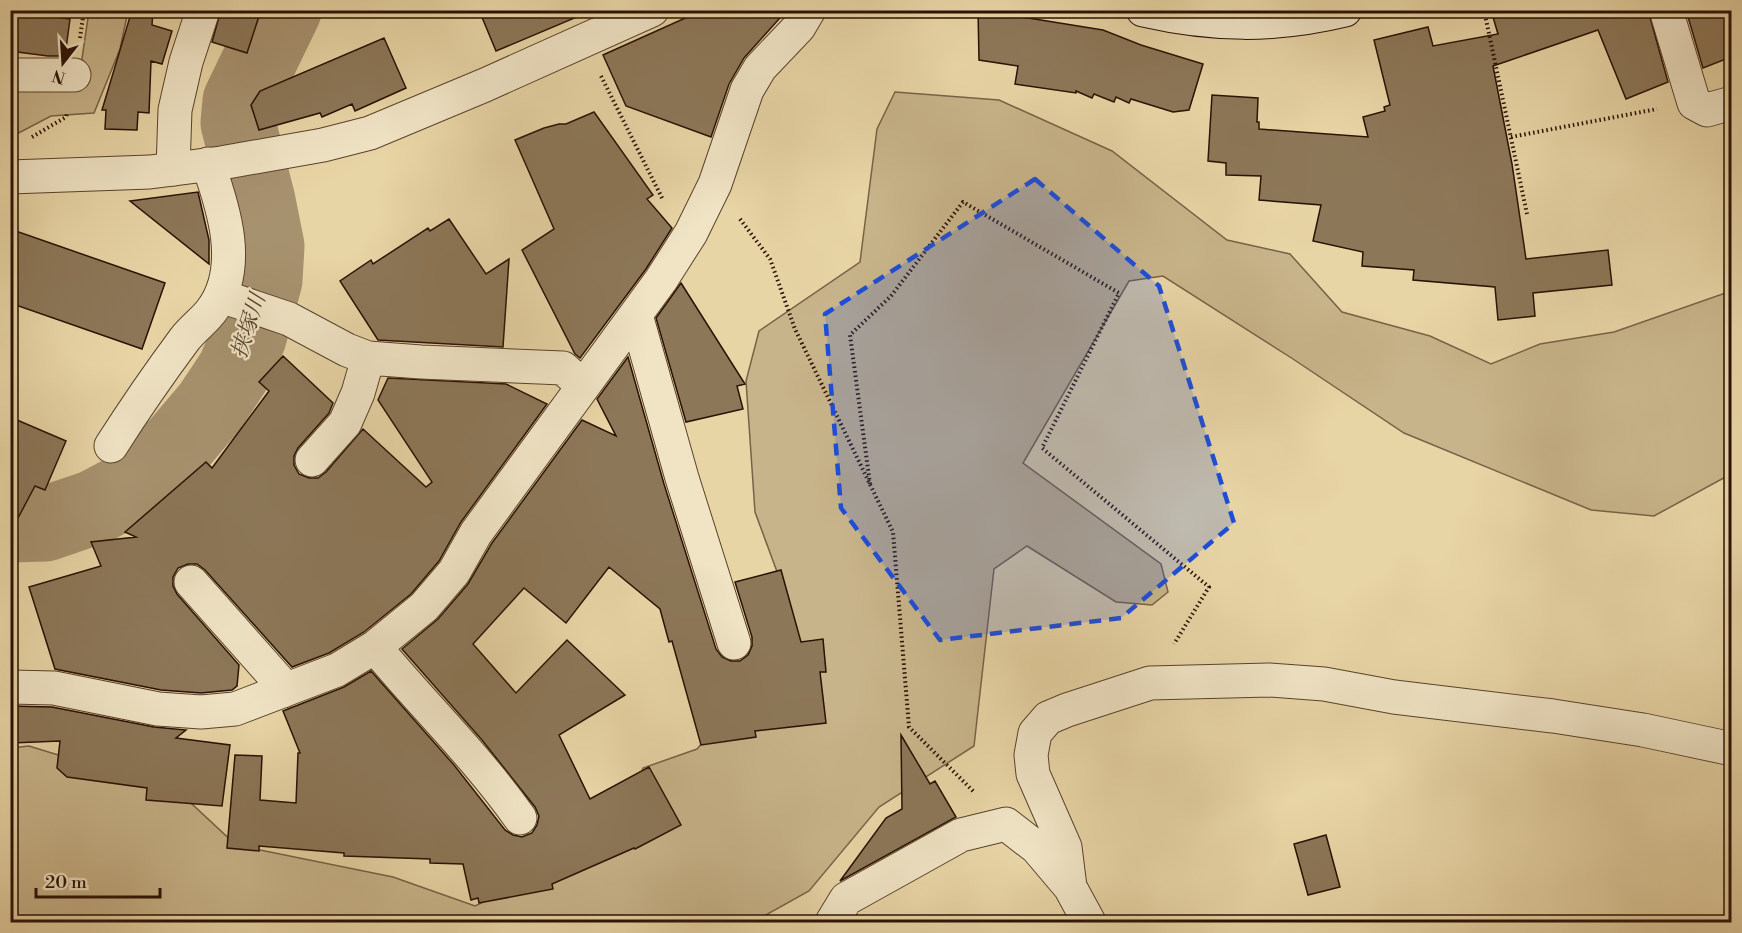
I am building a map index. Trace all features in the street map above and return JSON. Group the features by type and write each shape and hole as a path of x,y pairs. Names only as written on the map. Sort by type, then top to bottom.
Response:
{"street":[{"path":"173,169 174,110 203,10"},
{"path":"10,177 95,175 215,164 323,145 370,133 652,10"},
{"path":"10,687 54,688 158,709 201,712 235,709 337,670 375,647 424,607 454,572 476,533 661,280 691,233 715,184 747,90 760,68 799,27 809,10"},
{"path":"1143,10 1215,23 1250,24 1325,15 1346,10"},
{"path":"1666,10 1694,103 1707,110 1731,103"},
{"path":"10,75 74,75"},
{"path":"215,164 227,234 229,298"},
{"path":"229,298 272,312 347,350 368,358 421,363 563,368 583,386"},
{"path":"111,446 186,337 229,298"},
{"path":"636,315 682,478 734,643"},
{"path":"312,460 345,423 358,393 368,358"},
{"path":"191,582 277,679 283,691"},
{"path":"375,647 496,784 520,819"},
{"path":"1070,886 1065,847 1033,774 1031,754 1035,733 1048,718 1150,683 1269,680 1324,684 1394,697 1632,728 1731,749"},
{"path":"832,922 846,899 961,835 1006,824 1038,848 1070,886 1089,922"}],"path":[{"path":"1484,10 1527,214"},
{"path":"584,41 663,200 691,233"},
{"path":"1511,137 1694,103"},
{"path":"29,139 66,117"},
{"path":"715,184 770,259 795,329 893,532 909,727 1006,824"},
{"path":"870,484 850,335 891,296 963,202 1119,293 1042,448 1209,586 1150,683"}],"highlighted area":[{"path":"1035,179 1159,286 1234,523 1121,618 940,640 841,508 825,314"}],"shaded area":[{"path":"89,11 128,11 120,49 94,113 51,116 11,137 11,80 79,79"},
{"path":"895,92 999,100 1112,151 1227,240 1290,254 1342,312 1430,336 1491,364 1540,344 1614,332 1731,291 1731,474 1654,516 1591,510 1404,433 1163,276 1129,281 1023,463 1161,564 1168,592 1152,605 1116,602 1027,546 994,569 974,746 879,807 809,891 753,922 11,922 10,748 29,746 179,792 236,845 393,877 475,906 568,863 623,825 643,768 697,749 760,676 786,596 755,512 746,381 759,331 860,262 877,129"}],"building":[{"path":"132,10 153,10 152,25 172,31 162,64 151,61 149,113 138,112 137,130 105,129 106,110 102,110"},
{"path":"221,10 261,10 247,53 212,42"},
{"path":"479,10 591,10 591,11 496,51"},
{"path":"711,10 787,10 744,58 729,84 711,137 626,106 603,55 692,15"},
{"path":"978,10 1103,30 1141,45 1203,64 1189,110 1173,112 1131,99 1129,103 1116,97 1114,102 1094,94 1092,98 1076,91 1076,93 1015,84 1018,66 979,60"},
{"path":"1512,10 1648,10 1668,82 1626,99 1598,30 1493,66 1512,164 1526,259 1608,250 1612,285 1533,293 1535,316 1498,320 1495,287 1413,280 1414,270 1362,266 1363,252 1313,241 1321,205 1259,200 1261,176 1226,175 1226,163 1208,161 1212,95 1258,98 1259,129 1368,137 1363,117 1385,111 1384,107 1390,105 1374,40 1428,27 1433,46 1498,34 1493,17"},
{"path":"1686,10 1731,10 1731,57 1703,68"},
{"path":"10,11 70,19 65,56 10,51"},
{"path":"384,38 406,88 355,111 352,104 322,117 320,113 259,130 251,105 260,91"},
{"path":"594,112 653,195 647,199 672,228 646,269 580,358 575,354 522,250 554,229 515,140 544,128 566,124"},
{"path":"198,192 209,240 209,264 130,201"},
{"path":"449,219 486,274 509,259 503,347 378,340 340,281 371,260 373,264 428,228 430,231"},
{"path":"10,229 165,283 142,349 10,303"},
{"path":"681,283 745,384 737,386 743,409 686,422 656,318"},
{"path":"283,356 333,403 329,413 298,448 294,456 294,465 299,474 309,478 318,478 326,472 363,429 426,487 432,482 378,400 388,378 506,384 547,404 461,522 439,561 411,594 364,632 329,653 292,667 205,570 197,564 188,564 178,568 173,577 173,586 177,594 239,665 237,686 232,690 201,693 161,690 55,669 29,587 101,566 91,542 136,537 125,532 206,462 212,468 269,391 259,382"},
{"path":"628,357 664,484 716,649 722,657 731,661 740,661 748,655 752,646 752,637 735,582 781,570 801,642 823,639 826,672 820,672 826,723 755,731 756,737 701,745 672,641 669,642 660,609 609,567 566,623 524,588 473,644 516,693 567,640 625,695 559,735 590,799 649,767 681,825 635,849 552,884 553,889 479,903 478,898 471,900 463,864 430,863 430,859 344,856 344,853 259,846 259,851 227,848 235,755 262,756 260,800 296,803 298,753 300,753 283,711 344,687 371,671 454,765 505,830 522,837 532,833 539,816 535,807 482,740 402,649 438,619 468,584 492,543 582,420 616,436 597,399"},
{"path":"10,417 66,441 45,490 35,486 10,533"},
{"path":"10,706 52,707 154,727 186,730 176,738 230,745 222,806 146,800 147,788 67,777 57,768 60,741 12,743"},
{"path":"901,735 930,784 935,781 956,817 840,881 886,818 902,809"},
{"path":"1326,835 1340,887 1308,895 1294,844"}],"waterway":[{"name":"挟塚川","path":"10,525 45,524 95,507 129,489 177,446 210,407 234,371 249,337 265,280 267,246 238,123 240,101 284,10"}]}
